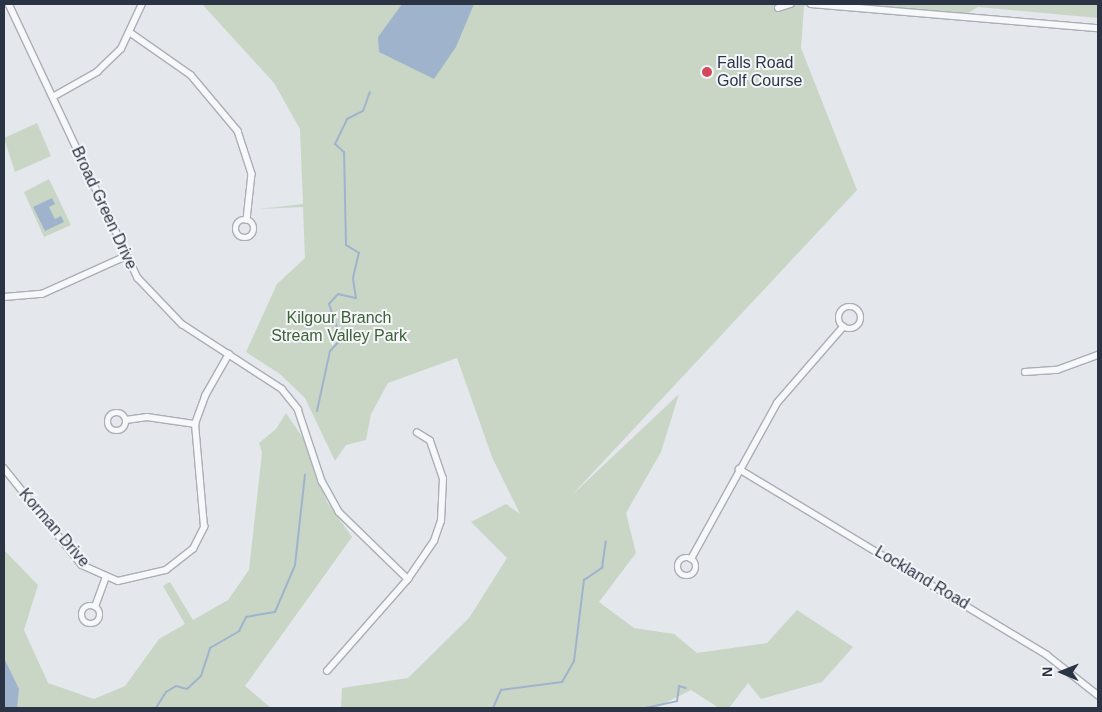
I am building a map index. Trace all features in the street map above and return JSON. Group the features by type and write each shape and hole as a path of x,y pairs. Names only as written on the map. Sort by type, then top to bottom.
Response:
{"street":[{"name":"Broad Green Drive","path":"9,4 126,256 163,308 229,354 272,380 298,409 322,481 339,512 408,579"},
{"path":"53,97 97,72 131,33 142,4"},
{"path":"778,8 790,4"},
{"path":"811,4 1098,28"},
{"path":"131,33 191,75 238,131 252,174 247,220"},
{"path":"4,297 42,294 126,256"},
{"path":"691,558 777,404 843,327 859,325 858,309 842,310 843,327"},
{"name":"Korman Drive","path":"4,468 82,565 105,579 134,581 152,576 183,559 200,538 206,509 194,456 195,424 204,396 229,354"},
{"path":"1025,372 1057,370 1098,355"},
{"path":"126,420 147,417 195,424"},
{"path":"328,672 408,579 434,541 443,500 436,452 430,441 417,433"},
{"name":"Lockland Road","path":"739,470 1047,655 1098,695"},
{"path":"95,607 105,579"}],"green space":[{"name":"Falls Road Golf Course","path":"202,4 1098,4 1098,18 978,7 957,20 804,6 801,48 857,190 571,496 679,394 661,452 626,513 636,553 599,602 634,628 674,634 697,653 767,643 797,610 853,647 822,682 761,699 748,683 729,708 719,708 691,690 655,708 341,708 342,688 408,678 469,618 507,558 471,522 506,504 520,514 492,457 457,358 388,383 371,414 366,440 346,445 335,461 305,398 280,374 246,352 277,284 305,258 303,207 259,209 303,204 300,129 274,83"},
{"path":"37,123 51,156 15,172 4,138"},
{"path":"49,179 71,225 44,237 24,192"},
{"path":"286,413 303,438 327,502 352,537 245,686 271,708 4,708 4,550 38,585 24,630 48,683 94,699 125,686 159,639 185,624 163,586 170,582 193,620 228,600 249,570 262,453 259,443 276,429"}],"water":[{"path":"402,4 474,4 456,47 434,79 379,52 378,37"},
{"path":"52,198 55,204 49,207 55,219 61,216 64,222 45,231 33,207"},
{"path":"4,658 19,689 17,708 4,708"}],"waterway":[{"path":"317,411 330,351 341,339 329,304 338,294 356,298 353,278 359,253 346,245 344,152 335,144 347,119 363,111 370,92"},
{"path":"156,708 166,692 176,686 187,689 201,676 210,648 239,631 246,617 275,612 295,565 305,475"},
{"path":"493,708 501,690 562,682 574,661 584,580 602,568 606,541"},
{"path":"645,708 677,701 679,686 686,688"}],"place":[{"name":"Falls Road Golf Course","path":"707,72"}],"park label":[{"name":"Kilgour Branch Stream Valley Park","path":"339,327"}]}
